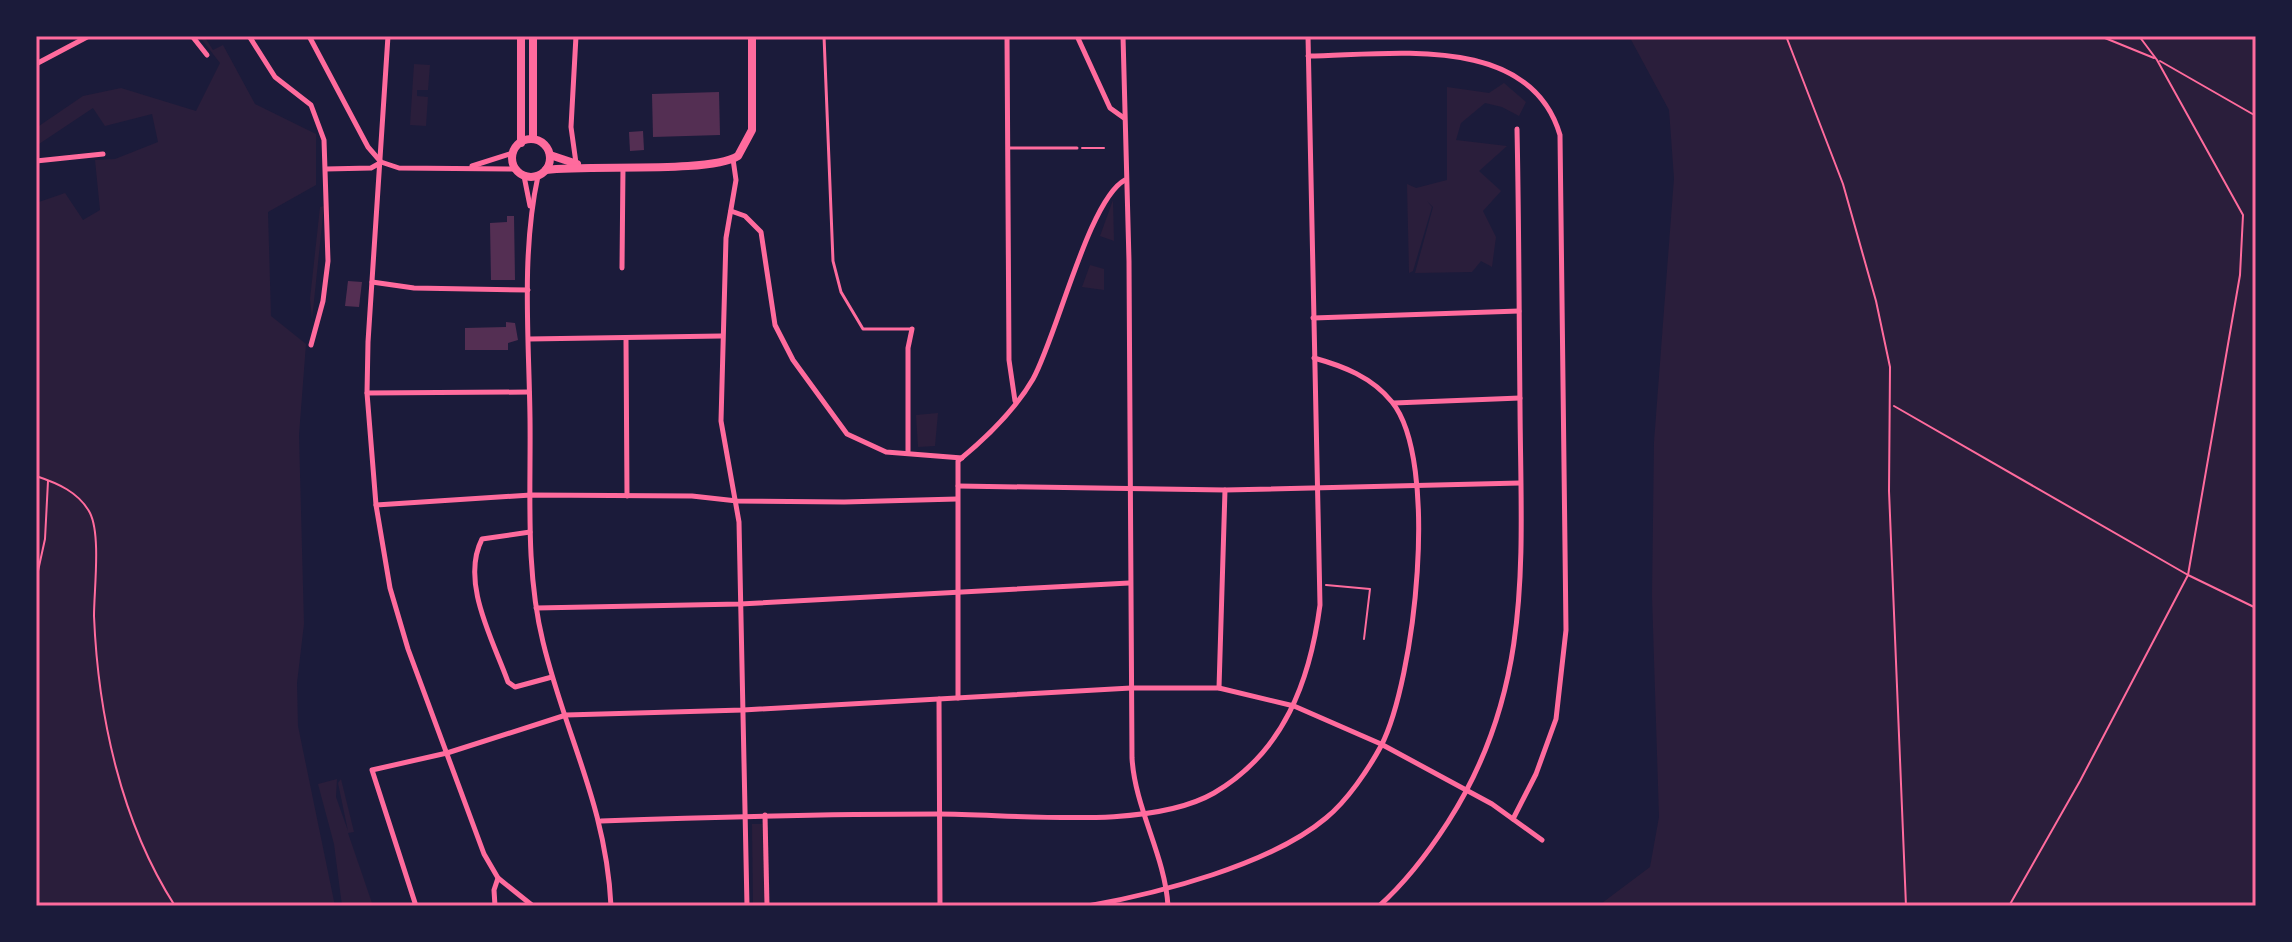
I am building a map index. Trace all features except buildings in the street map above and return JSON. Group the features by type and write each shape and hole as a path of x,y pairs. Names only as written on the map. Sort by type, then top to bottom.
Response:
{"main road":[{"path":"521,36 521,143"},
{"path":"533,36 533,139"},
{"path":"579,165 550,155 544,144 533,139 521,143 513,153 515,169 524,176 579,165 713,165 733,159 746,145 752,130 752,36"},
{"path":"542,173 550,155"}],"street":[{"path":"36,64 89,36"},
{"path":"192,36 207,55"},
{"path":"249,36 275,77 311,105 324,140 328,261 323,301 311,345"},
{"path":"309,36 368,147 381,162 399,168 515,169"},
{"path":"388,36 367,393 376,505 390,588 417,676 484,854 498,878 533,906"},
{"path":"576,36 572,151 579,165"},
{"path":"1007,36 1009,360 1015,402"},
{"path":"1077,36 1110,108 1124,118"},
{"path":"1123,36 1133,772 1166,888 1168,906"},
{"path":"601,821 765,815 1144,813 1188,805 1238,777 1255,760 1294,706 1312,662 1319,585 1308,36"},
{"path":"1308,56 1445,55 1500,67 1535,93 1550,112 1560,135 1566,630 1556,719 1536,774 1513,819"},
{"path":"1379,906 1432,848 1467,790 1488,751 1511,670 1520,572 1517,129"},
{"path":"464,168 513,153"},
{"path":"36,161 103,154"},
{"path":"733,159 736,180 726,238 721,336 723,445 737,501 747,906"},
{"path":"326,169 371,168 381,162"},
{"path":"622,268 623,166"},
{"path":"531,210 542,173"},
{"path":"524,176 531,210 529,392 531,532 536,608 552,677 601,821 611,906"},
{"path":"958,698 958,461 1031,383 1047,351 1098,214 1117,184 1126,180"},
{"path":"731,211 745,216 761,232 775,325 825,408 847,434 886,452 962,458"},
{"path":"372,282 414,288 528,290"},
{"path":"1313,318 1519,311"},
{"path":"908,452 908,348 912,329"},
{"path":"529,339 626,340 721,336"},
{"path":"626,340 627,496"},
{"path":"1088,906 1197,880 1291,842 1327,818 1381,744 1403,678 1415,619 1417,486 1410,447 1394,403 1371,381 1343,366 1314,358"},
{"path":"367,393 529,392"},
{"path":"1394,403 1520,398"},
{"path":"958,486 1225,490 1520,483"},
{"path":"1219,688 1225,490"},
{"path":"376,505 531,495 692,496 737,501 957,499"},
{"path":"531,532 482,539 473,556 472,576 508,682 515,687 552,677"},
{"path":"536,608 740,604 1129,583"},
{"path":"416,906 372,770 447,753 566,715 743,710 1131,688 1219,688 1294,706 1381,744 1467,790 1542,840"},
{"path":"939,699 940,906"},
{"path":"765,815 767,906"},
{"path":"495,906 494,890 498,878"}],"lane":[{"path":"824,36 833,261 841,292 863,329 912,329"},
{"path":"1009,148 1077,148"}],"path":[{"path":"1786,36 1843,184 1876,301 1890,367 1889,491 1906,906"},
{"path":"2100,36 2157,60 2256,116"},
{"path":"2009,906 2080,781 2188,575 2240,275 2243,215 2157,60 2139,36"},
{"path":"1077,148 1104,148"},
{"path":"1892,405 2188,575 2256,608"},
{"path":"36,476 73,492 91,514 100,678 113,753 130,817 175,906"},
{"path":"36,580 45,539 48,480"},
{"path":"1319,585 1370,589 1364,639"}],"shaded area":[{"path":"199,36 204,36 213,50 223,45 255,104 316,134 316,185 268,212 271,316 306,344 299,435 304,624 297,683 298,726 335,906 36,906 36,203 65,193 83,220 100,210 95,160 115,159 158,142 152,114 105,126 93,108 36,146 36,128 83,96 121,88 196,111 220,63"},
{"path":"1629,36 2256,36 2256,906 1598,906 1650,867 1659,817 1652,596 1654,442 1674,178 1669,110"},
{"path":"414,64 430,65 428,90 417,90 417,96 428,97 426,126 410,125"},
{"path":"1504,83 1526,102 1519,116 1485,103 1461,123 1456,140 1507,146 1479,171 1501,191 1483,211 1496,237 1492,267 1481,261 1472,272 1415,273 1433,207 1427,201 1432,207 1413,271 1409,273 1407,184 1416,188 1447,180 1447,87 1489,93"},
{"path":"1113,200 1114,241 1100,236"},
{"path":"324,206 312,320 310,299 320,207"},
{"path":"1090,265 1104,269 1104,290 1082,287"},
{"path":"938,413 935,446 918,447 916,415"},
{"path":"337,779 336,797 348,831 338,783 341,779 354,832 348,833 373,906 342,906 334,844 318,784"},
{"path":"752,824 764,824 764,906 753,906"}]}
